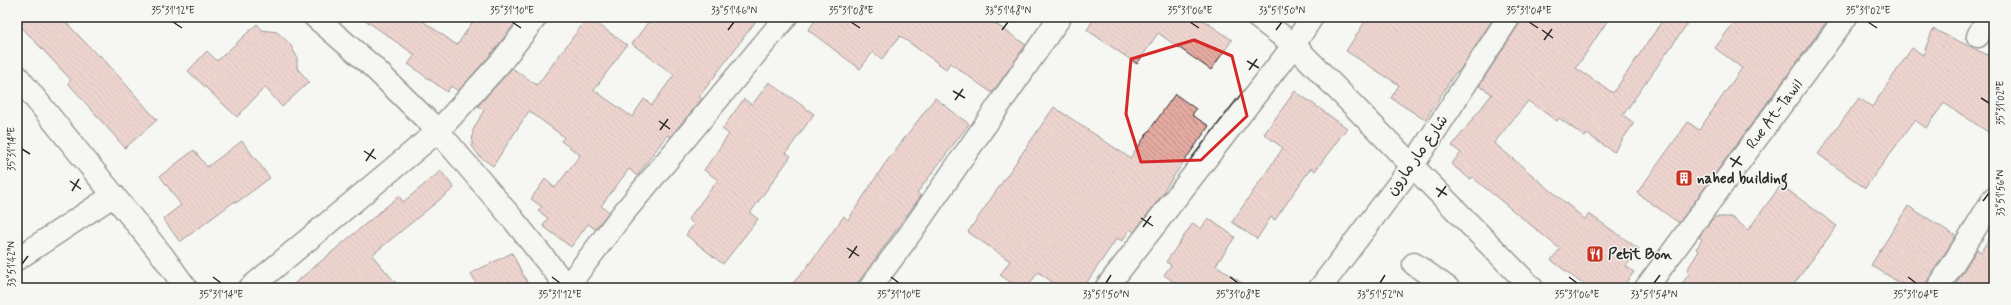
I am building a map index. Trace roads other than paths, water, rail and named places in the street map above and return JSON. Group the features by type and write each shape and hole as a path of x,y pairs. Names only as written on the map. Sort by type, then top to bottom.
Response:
{"street":[{"path":"315,17 372,66 438,131 512,218 568,288 621,216 786,17"},
{"path":"250,288 438,131 501,62 536,17"},
{"path":"877,286 1060,17"},
{"path":"1257,17 1294,46 1532,288"},
{"path":"1106,288 1294,46 1312,17"},
{"name":"شارع مار مارون","path":"1320,288 1412,165 1509,17"},
{"name":"Rue At-Tawil","path":"1646,288 1846,17"},
{"path":"17,76 114,195 186,288"},
{"path":"17,260 114,195"},
{"path":"1938,288 1994,198"},
{"path":"1414,264 1448,288"}],"place":[{"name":"nahed building","path":"1684,178"},
{"name":"Petit Bon","path":"1595,254"}]}
